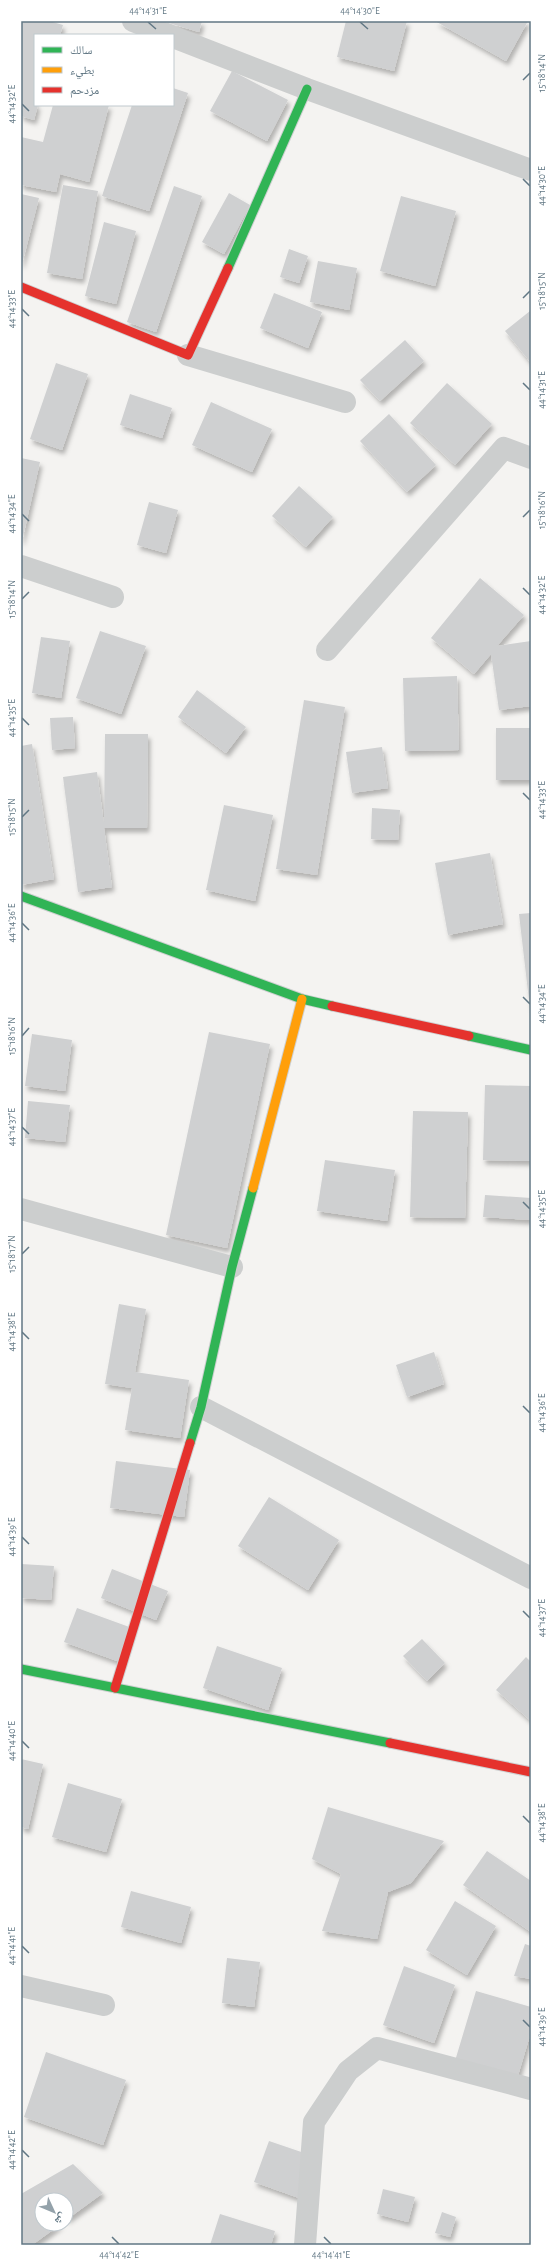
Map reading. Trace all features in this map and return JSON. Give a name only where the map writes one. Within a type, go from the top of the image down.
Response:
[{"type":"street","points":[[133,21],[166,34]]},
{"type":"street","points":[[174,37],[307,89],[531,170]]},
{"type":"street","points":[[188,355],[257,205],[307,89]]},
{"type":"street","points":[[21,287],[188,355],[345,402]]},
{"type":"street","points":[[327,650],[504,448],[531,458]]},
{"type":"street","points":[[21,566],[113,597]]},
{"type":"street","points":[[21,896],[302,999],[531,1050]]},
{"type":"street","points":[[115,1688],[201,1407],[232,1267],[302,999]]},
{"type":"street","points":[[21,1209],[232,1267]]},
{"type":"street","points":[[201,1407],[531,1578]]},
{"type":"street","points":[[21,1669],[531,1772]]},
{"type":"street","points":[[21,1986],[104,2005]]},
{"type":"street","points":[[305,2245],[314,2122],[348,2071],[377,2048],[531,2089]]},
{"type":"building","points":[[21,21],[49,21],[63,25],[60,34],[34,34],[34,106],[38,106],[34,120],[21,116]]},
{"type":"building","points":[[162,21],[202,21],[199,32]]},
{"type":"building","points":[[346,21],[407,21],[394,71],[337,57]]},
{"type":"building","points":[[435,21],[528,21],[506,61]]},
{"type":"building","points":[[232,71],[288,100],[267,141],[210,111]]},
{"type":"building","points":[[174,88],[188,93],[149,211],[102,196],[132,106],[174,106]]},
{"type":"building","points":[[53,106],[109,106],[89,182],[60,174],[56,192],[21,185],[21,137],[43,142]]},
{"type":"building","points":[[63,185],[98,191],[82,279],[47,273]]},
{"type":"building","points":[[174,186],[202,196],[156,332],[127,322]]},
{"type":"building","points":[[229,193],[250,205],[224,254],[202,242]]},
{"type":"building","points":[[21,194],[39,198],[22,264],[21,264]]},
{"type":"building","points":[[401,196],[456,211],[435,286],[380,271]]},
{"type":"building","points":[[104,222],[136,231],[116,304],[85,296]]},
{"type":"building","points":[[289,249],[308,256],[299,283],[280,277]]},
{"type":"building","points":[[318,261],[357,268],[349,310],[310,302]]},
{"type":"building","points":[[274,293],[322,312],[308,348],[260,328]]},
{"type":"building","points":[[530,311],[531,312],[531,363],[505,331]]},
{"type":"building","points":[[405,340],[424,361],[380,401],[360,380]]},
{"type":"building","points":[[56,363],[88,374],[62,450],[30,439]]},
{"type":"building","points":[[447,383],[492,424],[455,465],[410,423]]},
{"type":"building","points":[[130,394],[172,408],[162,438],[120,425]]},
{"type":"building","points":[[211,402],[272,429],[252,472],[192,445]]},
{"type":"building","points":[[389,414],[436,465],[407,492],[360,441]]},
{"type":"building","points":[[21,458],[40,462],[22,541],[21,540]]},
{"type":"building","points":[[299,486],[333,517],[306,547],[272,516]]},
{"type":"building","points":[[149,502],[178,510],[166,553],[137,545]]},
{"type":"building","points":[[480,578],[524,615],[497,646],[531,641],[531,706],[499,710],[491,654],[474,674],[431,638]]},
{"type":"building","points":[[100,631],[146,646],[121,714],[76,698]]},
{"type":"building","points":[[41,637],[70,641],[61,698],[32,693]]},
{"type":"building","points":[[457,676],[459,750],[405,751],[403,678]]},
{"type":"building","points":[[197,690],[246,727],[226,753],[178,717]]},
{"type":"building","points":[[304,700],[345,707],[317,875],[276,869]]},
{"type":"building","points":[[73,717],[75,748],[52,750],[50,718]]},
{"type":"building","points":[[496,728],[531,728],[531,780],[496,780]]},
{"type":"building","points":[[105,734],[148,734],[147,828],[104,828],[112,887],[78,892],[63,777],[97,772],[104,824]]},
{"type":"building","points":[[32,744],[54,879],[21,885],[21,746]]},
{"type":"building","points":[[382,747],[388,788],[352,793],[346,752]]},
{"type":"building","points":[[224,805],[273,815],[255,901],[206,890]]},
{"type":"building","points":[[372,808],[400,810],[398,840],[371,839]]},
{"type":"building","points":[[490,853],[503,924],[448,935],[435,863]]},
{"type":"building","points":[[531,913],[531,1009],[530,1009],[519,914]]},
{"type":"building","points":[[209,1032],[270,1044],[227,1248],[166,1235]]},
{"type":"building","points":[[32,1034],[72,1040],[65,1091],[25,1086]]},
{"type":"building","points":[[485,1085],[531,1086],[531,1161],[483,1160]]},
{"type":"building","points":[[28,1101],[70,1105],[65,1142],[25,1138]]},
{"type":"building","points":[[413,1111],[468,1112],[465,1218],[410,1217]]},
{"type":"building","points":[[325,1160],[395,1170],[387,1221],[317,1211]]},
{"type":"building","points":[[485,1195],[531,1198],[531,1220],[483,1217]]},
{"type":"building","points":[[119,1304],[146,1309],[135,1372],[189,1380],[180,1438],[125,1430],[132,1388],[105,1384]]},
{"type":"building","points":[[434,1352],[444,1384],[407,1397],[396,1365]]},
{"type":"building","points":[[116,1461],[190,1470],[184,1517],[110,1508]]},
{"type":"building","points":[[269,1497],[339,1540],[308,1590],[238,1546]]},
{"type":"building","points":[[21,1564],[54,1566],[51,1600],[21,1598]]},
{"type":"building","points":[[112,1569],[168,1591],[156,1620],[101,1598]]},
{"type":"building","points":[[77,1608],[132,1628],[120,1662],[64,1642]]},
{"type":"building","points":[[422,1639],[445,1663],[427,1681],[403,1656]]},
{"type":"building","points":[[217,1646],[282,1668],[268,1710],[203,1688]]},
{"type":"building","points":[[526,1657],[531,1662],[531,1721],[496,1690]]},
{"type":"building","points":[[21,1759],[43,1764],[28,1829],[21,1827]]},
{"type":"building","points":[[68,1783],[122,1799],[106,1852],[52,1837]]},
{"type":"building","points":[[328,1807],[444,1841],[411,1883],[388,1892],[377,1939],[322,1931],[341,1874],[312,1859]]},
{"type":"building","points":[[487,1851],[531,1881],[531,1932],[463,1885]]},
{"type":"building","points":[[131,1891],[191,1907],[181,1943],[121,1927]]},
{"type":"building","points":[[455,1901],[496,1926],[467,1975],[426,1950]]},
{"type":"building","points":[[525,1944],[531,1946],[531,1979],[514,1976]]},
{"type":"building","points":[[227,1958],[260,1962],[254,2007],[222,2003]]},
{"type":"building","points":[[404,1966],[455,1985],[434,2043],[383,2025]]},
{"type":"building","points":[[476,1991],[531,2007],[531,2032],[517,2079],[455,2061]]},
{"type":"building","points":[[46,2052],[126,2080],[103,2145],[24,2117]]},
{"type":"building","points":[[269,2141],[313,2156],[299,2198],[254,2182]]},
{"type":"building","points":[[73,2164],[103,2193],[74,2214],[74,2192],[34,2192],[34,2232],[50,2232],[32,2245],[21,2245],[21,2194]]},
{"type":"building","points":[[383,2189],[415,2197],[408,2222],[377,2214]]},
{"type":"building","points":[[442,2212],[456,2217],[450,2237],[435,2233]]},
{"type":"building","points":[[220,2214],[275,2231],[271,2245],[210,2245]]},
{"type":"traffic: fast","points":[[228,268],[307,89]]},
{"type":"traffic: fast","points":[[21,896],[302,999],[332,1006]]},
{"type":"traffic: fast","points":[[469,1036],[531,1050]]},
{"type":"traffic: fast","points":[[190,1443],[201,1407],[232,1267],[253,1188]]},
{"type":"traffic: fast","points":[[21,1669],[390,1743]]},
{"type":"traffic: slow","points":[[253,1188],[302,999]]},
{"type":"traffic: jam","points":[[21,287],[188,355],[228,268]]},
{"type":"traffic: jam","points":[[332,1006],[469,1036]]},
{"type":"traffic: jam","points":[[115,1688],[190,1443]]},
{"type":"traffic: jam","points":[[390,1743],[531,1772]]}]
